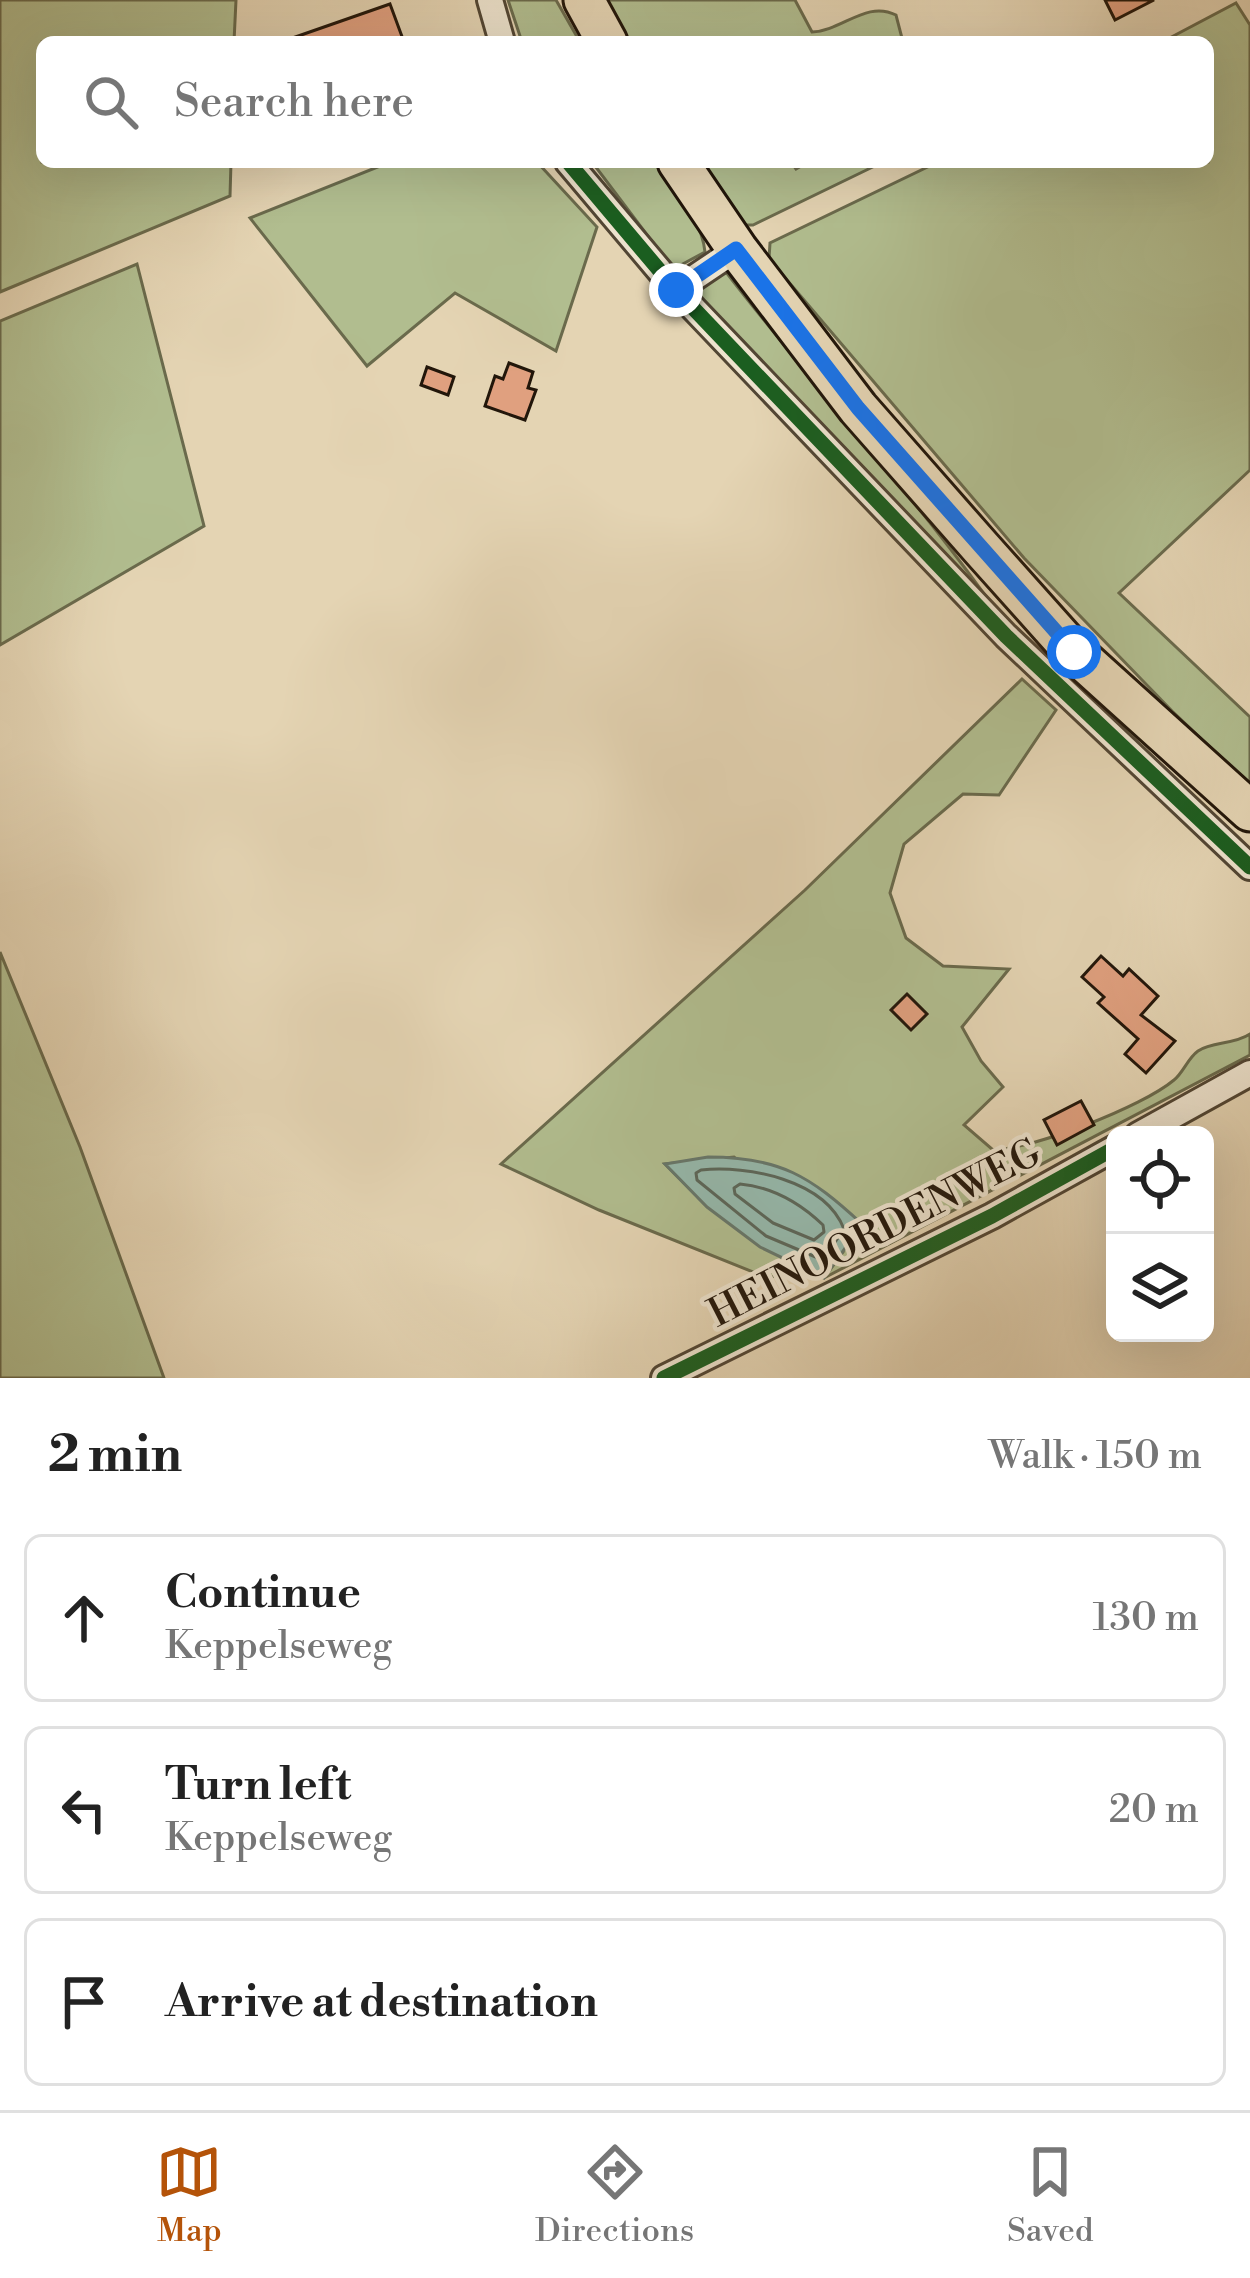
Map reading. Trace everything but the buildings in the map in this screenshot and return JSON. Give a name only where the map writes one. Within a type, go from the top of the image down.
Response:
[{"type":"main road","points":[[584,0],[604,36]]},
{"type":"main road","points":[[682,168],[736,249],[858,408],[1074,652],[1250,811]]},
{"type":"street","points":[[490,0],[500,36]]},
{"type":"street","points":[[573,168],[676,290],[1006,636],[1250,866]]},
{"type":"street","points":[[676,290],[736,249]]},
{"type":"street","points":[[1154,1126],[1250,1072]]},
{"type":"street","name":"HEINOORDENWEG","points":[[664,1378],[992,1216],[1106,1153]]},
{"type":"green space","points":[[0,0],[236,0],[234,36],[36,36],[36,168],[231,168],[230,196],[0,292]]},
{"type":"green space","points":[[508,0],[556,0],[577,36],[520,36]]},
{"type":"green space","points":[[604,0],[795,0],[812,32],[885,11],[896,15],[901,36],[624,36]]},
{"type":"green space","points":[[1236,3],[1250,25],[1250,470],[1119,593],[1250,717],[1250,785],[1024,558],[769,259],[770,243],[926,168],[1214,168],[1214,36],[1173,36]]},
{"type":"green space","points":[[375,168],[543,168],[597,227],[556,351],[455,293],[367,366],[250,218]]},
{"type":"green space","points":[[597,168],[660,168],[693,216],[705,252],[679,266],[669,264]]},
{"type":"green space","points":[[706,168],[871,168],[753,225],[745,225]]},
{"type":"green space","points":[[137,264],[204,526],[0,645],[0,321]]},
{"type":"green space","points":[[718,270],[726,272],[899,484],[999,615],[855,459],[696,299],[691,284]]},
{"type":"green space","points":[[1022,679],[1056,710],[999,795],[963,794],[904,844],[890,893],[906,938],[943,966],[1009,969],[962,1027],[1003,1087],[964,1125],[993,1150],[1011,1148],[1059,1135],[1159,1091],[1204,1048],[1250,1034],[1250,1055],[1114,1126],[1106,1126],[1106,1130],[824,1278],[843,1252],[734,1157],[665,1164],[732,1224],[810,1267],[768,1278],[599,1210],[501,1164],[805,890]]},
{"type":"green space","points":[[0,952],[80,1147],[164,1378],[0,1378]]},
{"type":"water","points":[[708,1157],[755,1161],[792,1172],[862,1224],[824,1278],[760,1247],[707,1207],[665,1164]]},
{"type":"cycle path","points":[[573,168],[676,290],[1006,636],[1250,867]]},
{"type":"cycle path","points":[[664,1378],[992,1216],[1106,1153]]},
{"type":"route","points":[[676,290],[736,249],[858,408],[1074,652]]}]
